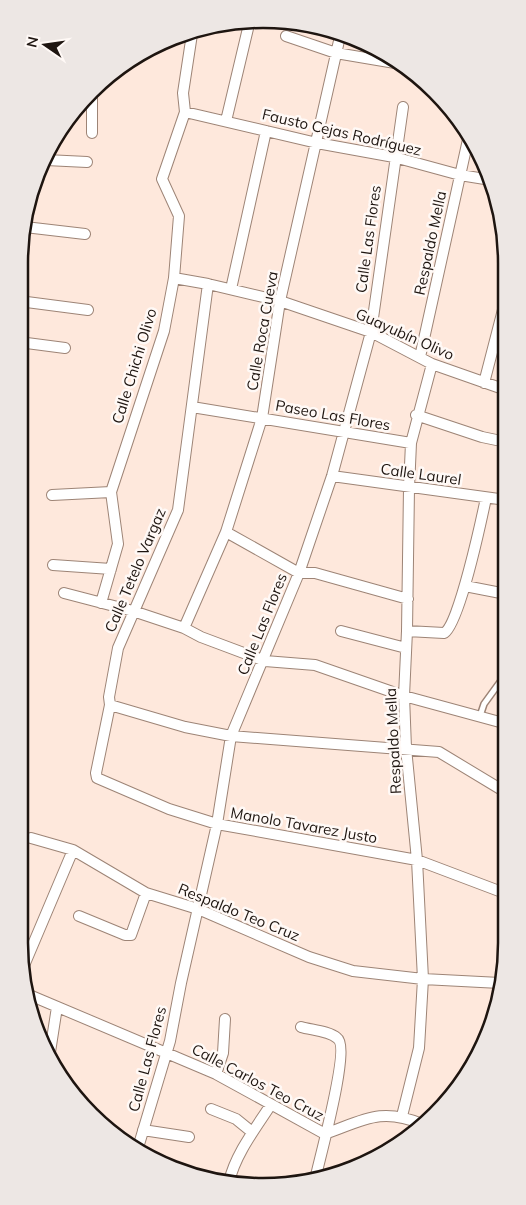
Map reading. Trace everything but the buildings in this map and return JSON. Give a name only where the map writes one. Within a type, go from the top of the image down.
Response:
[{"type":"street","points":[[226,121],[248,28]]},
{"type":"street","points":[[286,36],[336,53],[385,61]]},
{"type":"street","points":[[185,112],[183,93],[191,39]]},
{"type":"street","name":"Calle Roca Cueva","points":[[184,628],[226,532],[262,418],[280,301],[339,40]]},
{"type":"street","points":[[92,101],[92,133]]},
{"type":"street","name":"Calle Las Flores","points":[[139,1143],[165,1052],[170,1041],[216,824],[231,736],[265,661],[299,573],[332,476],[371,332],[394,157],[403,107]]},
{"type":"street","name":"Fausto Cejas Rodríguez","points":[[185,112],[317,144],[394,157],[460,175],[483,179]]},
{"type":"street","name":"Calle Chichi Olivo","points":[[101,603],[118,544],[111,492],[140,397],[164,330],[174,278],[178,216],[162,179],[185,112]]},
{"type":"street","points":[[231,289],[266,131]]},
{"type":"street","name":"Respaldo Mella","points":[[420,357],[467,145]]},
{"type":"street","points":[[51,160],[88,162]]},
{"type":"street","points":[[30,229],[85,234]]},
{"type":"street","name":"Guayubín Olivo","points":[[174,278],[280,301],[371,332],[432,364],[498,387]]},
{"type":"street","name":"Calle Tetelo Vargaz","points":[[97,778],[96,773],[110,705],[109,697],[118,648],[178,510],[208,284]]},
{"type":"street","points":[[28,302],[88,310]]},
{"type":"street","points":[[484,383],[498,329]]},
{"type":"street","points":[[28,343],[65,348]]},
{"type":"street","name":"Respaldo Mella","points":[[402,1116],[419,1048],[422,979],[417,860],[406,748],[404,696],[408,599],[409,488],[411,443],[416,415],[432,364]]},
{"type":"street","name":"Paseo Las Flores","points":[[192,407],[411,443]]},
{"type":"street","points":[[416,415],[482,437],[498,440]]},
{"type":"street","name":"Calle Laurel","points":[[332,476],[498,499]]},
{"type":"street","points":[[52,495],[111,492]]},
{"type":"street","points":[[407,631],[448,632],[465,586],[486,498]]},
{"type":"street","points":[[226,532],[299,573],[315,572],[408,599]]},
{"type":"street","points":[[53,565],[111,569]]},
{"type":"street","points":[[465,586],[498,592]]},
{"type":"street","points":[[64,593],[134,611],[184,628],[201,637],[265,661],[315,665],[404,696],[498,722]]},
{"type":"street","points":[[341,631],[406,648]]},
{"type":"street","points":[[110,705],[185,727],[231,736],[406,748],[445,754],[498,786]]},
{"type":"street","name":"Manolo Tavarez Justo","points":[[97,778],[169,809],[216,824],[417,860],[498,891]]},
{"type":"street","name":"Respaldo Teo Cruz","points":[[31,838],[73,850],[146,893],[198,909],[309,957],[344,968],[422,979],[495,983]]},
{"type":"street","points":[[28,956],[73,850]]},
{"type":"street","points":[[79,916],[125,935],[131,935],[146,893]]},
{"type":"street","name":"Calle Carlos Teo Cruz","points":[[34,997],[216,1074],[270,1106],[325,1134],[377,1115],[402,1116],[415,1121]]},
{"type":"street","points":[[51,1044],[57,1007]]},
{"type":"street","points":[[216,1074],[223,1053],[225,1019]]},
{"type":"street","points":[[301,1027],[338,1038],[342,1044],[339,1075],[317,1171]]},
{"type":"street","points":[[231,1175],[252,1132],[270,1106]]},
{"type":"street","points":[[211,1109],[236,1119],[252,1132]]},
{"type":"street","points":[[143,1130],[189,1138]]},
{"type":"lane","points":[[480,717],[484,704],[498,685]]}]
